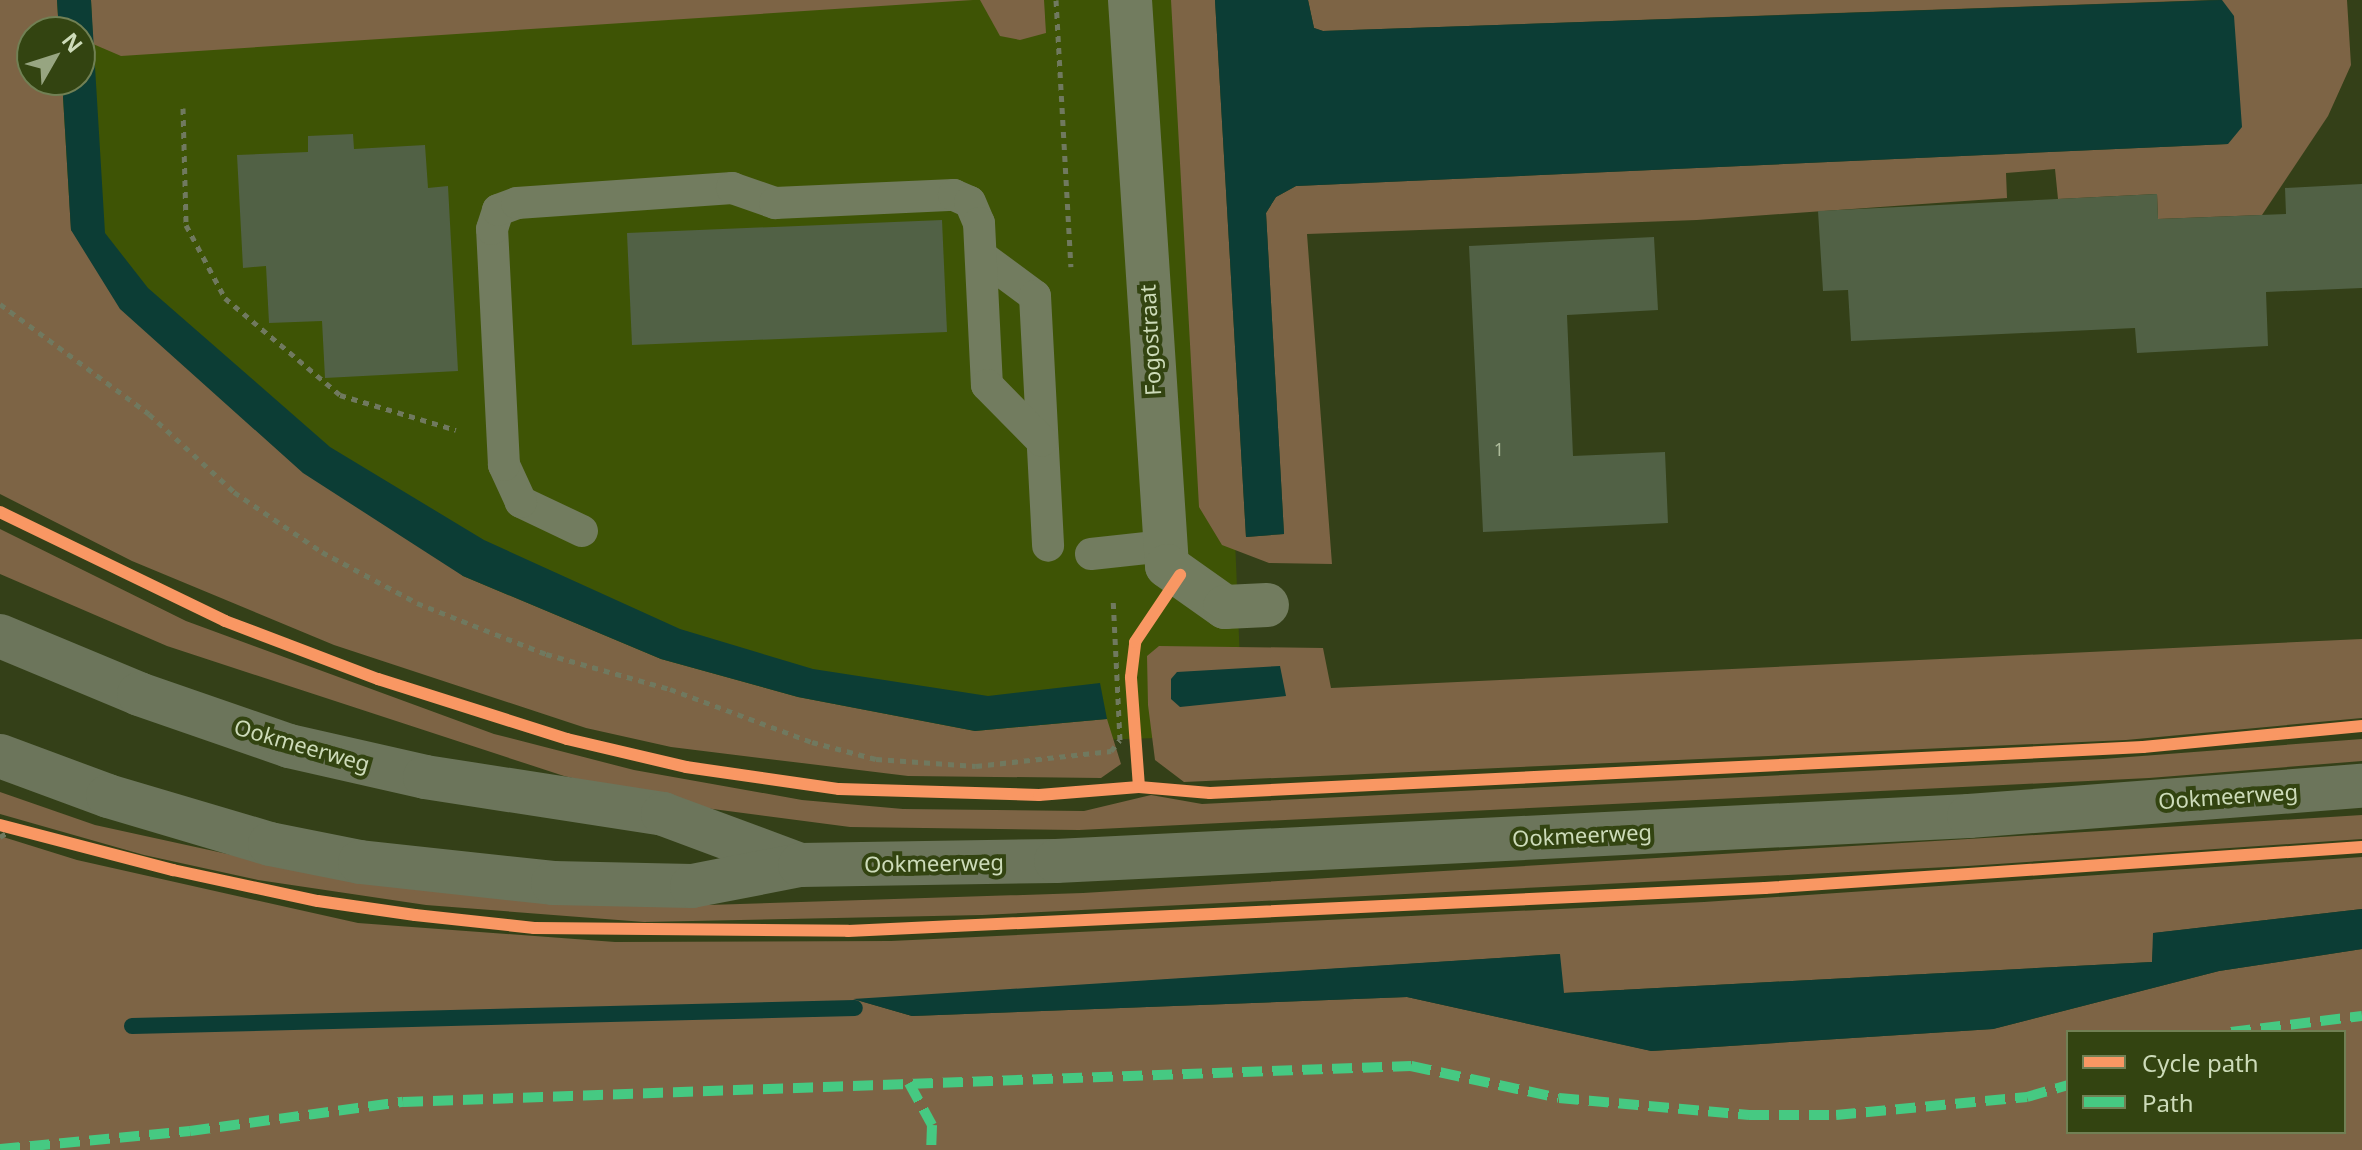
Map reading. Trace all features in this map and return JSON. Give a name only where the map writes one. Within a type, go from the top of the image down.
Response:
[{"type":"main road","name":"Ookmeerweg","points":[[0,636],[139,694],[289,746],[425,777],[663,814],[800,865]]},
{"type":"main road","name":"Ookmeerweg","points":[[0,756],[152,809],[270,844],[360,862],[553,883],[692,886],[800,865],[1056,861],[1922,819],[2362,786]]},
{"type":"street","name":"Fogostraat","points":[[1130,0],[1167,566],[1225,607],[1267,605]]},
{"type":"lane","points":[[582,531],[521,502],[510,487],[502,438],[492,229],[498,210],[517,203],[732,188],[775,203],[954,195],[970,202],[985,259],[987,385],[1042,441]]},
{"type":"lane","points":[[985,259],[1035,296],[1048,546]]},
{"type":"lane","points":[[1091,554],[1165,546]]},
{"type":"path","points":[[183,108],[186,225],[225,298],[340,395],[482,438],[502,438]]},
{"type":"path","points":[[0,304],[149,414],[234,492],[322,552],[417,603],[546,654],[670,689],[812,742],[876,759],[976,766],[1111,751]]},
{"type":"path","points":[[1132,665],[1136,747]]},
{"type":"path","points":[[0,837],[6,827],[27,833]]},
{"type":"shaded area","points":[[0,0],[1213,0],[1243,735],[981,744],[193,558],[33,96],[96,96],[96,16],[16,16],[16,46]]},
{"type":"shaded area","points":[[0,0],[57,0],[58,16],[16,16],[16,96],[63,96],[71,230],[463,576],[661,659],[798,697],[975,731],[1107,719],[1121,764],[1101,778],[908,776],[671,747],[586,728],[334,645],[132,561],[0,494]]},
{"type":"shaded area","points":[[91,0],[973,0],[121,56],[96,45],[96,16],[92,16]]},
{"type":"shaded area","points":[[980,0],[1044,0],[1046,33],[1020,40],[1000,36]]},
{"type":"shaded area","points":[[1171,0],[1215,0],[1246,537],[1284,534],[1266,213],[1276,197],[1296,186],[2228,144],[2222,0],[2347,0],[2351,65],[2328,116],[2262,215],[2158,219],[2157,194],[2058,199],[2055,169],[2006,173],[2007,198],[1697,220],[1307,234],[1332,564],[1269,563],[1222,545],[1199,507]]},
{"type":"shaded area","points":[[1308,0],[2211,0],[1323,31],[1314,28]]},
{"type":"shaded area","points":[[0,529],[186,621],[494,734],[634,770],[802,800],[903,809],[1084,811],[1151,795],[1202,804],[2103,759],[2362,739],[2362,761],[2149,778],[1079,830],[850,827],[690,806],[564,776],[167,646],[0,574]]},
{"type":"shaded area","points":[[2362,639],[2362,718],[2126,740],[1184,782],[1155,760],[1148,705],[1147,656],[1159,646],[1323,648],[1331,688]]},
{"type":"shaded area","points":[[0,792],[95,825],[350,881],[708,905],[1083,893],[2362,815],[2362,839],[1968,866],[982,915],[644,922],[426,905],[258,880],[144,855],[0,814]]},
{"type":"shaded area","points":[[0,836],[77,860],[358,923],[615,942],[891,941],[1704,902],[2362,857],[2362,909],[2154,933],[2152,962],[1563,993],[1559,954],[857,1000],[912,1016],[1407,997],[1652,1051],[1993,1029],[2219,971],[2362,949],[2362,1150],[0,1150]]},
{"type":"water","points":[[57,0],[91,0],[92,16],[58,16]]},
{"type":"water","points":[[1215,0],[1308,0],[1314,28],[1323,31],[2222,0],[2234,16],[2242,127],[2228,144],[1296,186],[1276,197],[1266,213],[1284,534],[1246,537]]},
{"type":"water","points":[[96,83],[105,233],[148,288],[330,447],[484,540],[680,629],[813,669],[988,696],[1100,683],[1107,719],[975,731],[798,697],[661,659],[463,576],[303,473],[120,309],[71,230],[63,96],[96,96]]},
{"type":"water","points":[[1280,666],[1286,696],[1180,707],[1171,699],[1171,679],[1177,672]]},
{"type":"water","points":[[2362,909],[2362,949],[2219,971],[1993,1029],[1651,1051],[1407,997],[912,1016],[853,999],[1560,954],[1564,993],[2152,962],[2153,933]]},
{"type":"building","points":[[353,134],[354,149],[425,145],[428,188],[448,186],[458,371],[325,378],[322,321],[269,323],[266,266],[243,268],[237,155],[308,152],[308,136]]},
{"type":"building","points":[[2362,184],[2362,288],[2266,292],[2268,346],[2137,353],[2135,328],[1851,341],[1848,290],[1823,291],[1818,211],[2157,194],[2158,219],[2286,214],[2285,188]]},
{"type":"building","points":[[942,220],[947,332],[632,345],[627,233]]},
{"type":"building","points":[[1654,237],[1658,310],[1567,315],[1573,456],[1665,452],[1668,523],[1483,532],[1469,246]]},
{"type":"waterway","points":[[132,1026],[855,1008]]},
{"type":"marked path","points":[[2247,1030],[2362,1016]]},
{"type":"marked path","points":[[0,1149],[190,1131],[403,1102],[1411,1066],[1559,1098],[1749,1115],[1836,1115],[2027,1097],[2066,1086]]},
{"type":"marked path","points":[[909,1083],[932,1125],[931,1150]]},
{"type":"cycle path","points":[[0,512],[225,621],[378,679],[567,739],[686,767],[839,789],[1039,795],[1139,787],[1210,793],[2143,747],[2362,726]]},
{"type":"cycle path","points":[[1139,787],[1131,677],[1135,642],[1180,575]]},
{"type":"cycle path","points":[[0,825],[173,870],[318,901],[415,915],[534,928],[848,931],[1765,888],[2362,847]]}]
